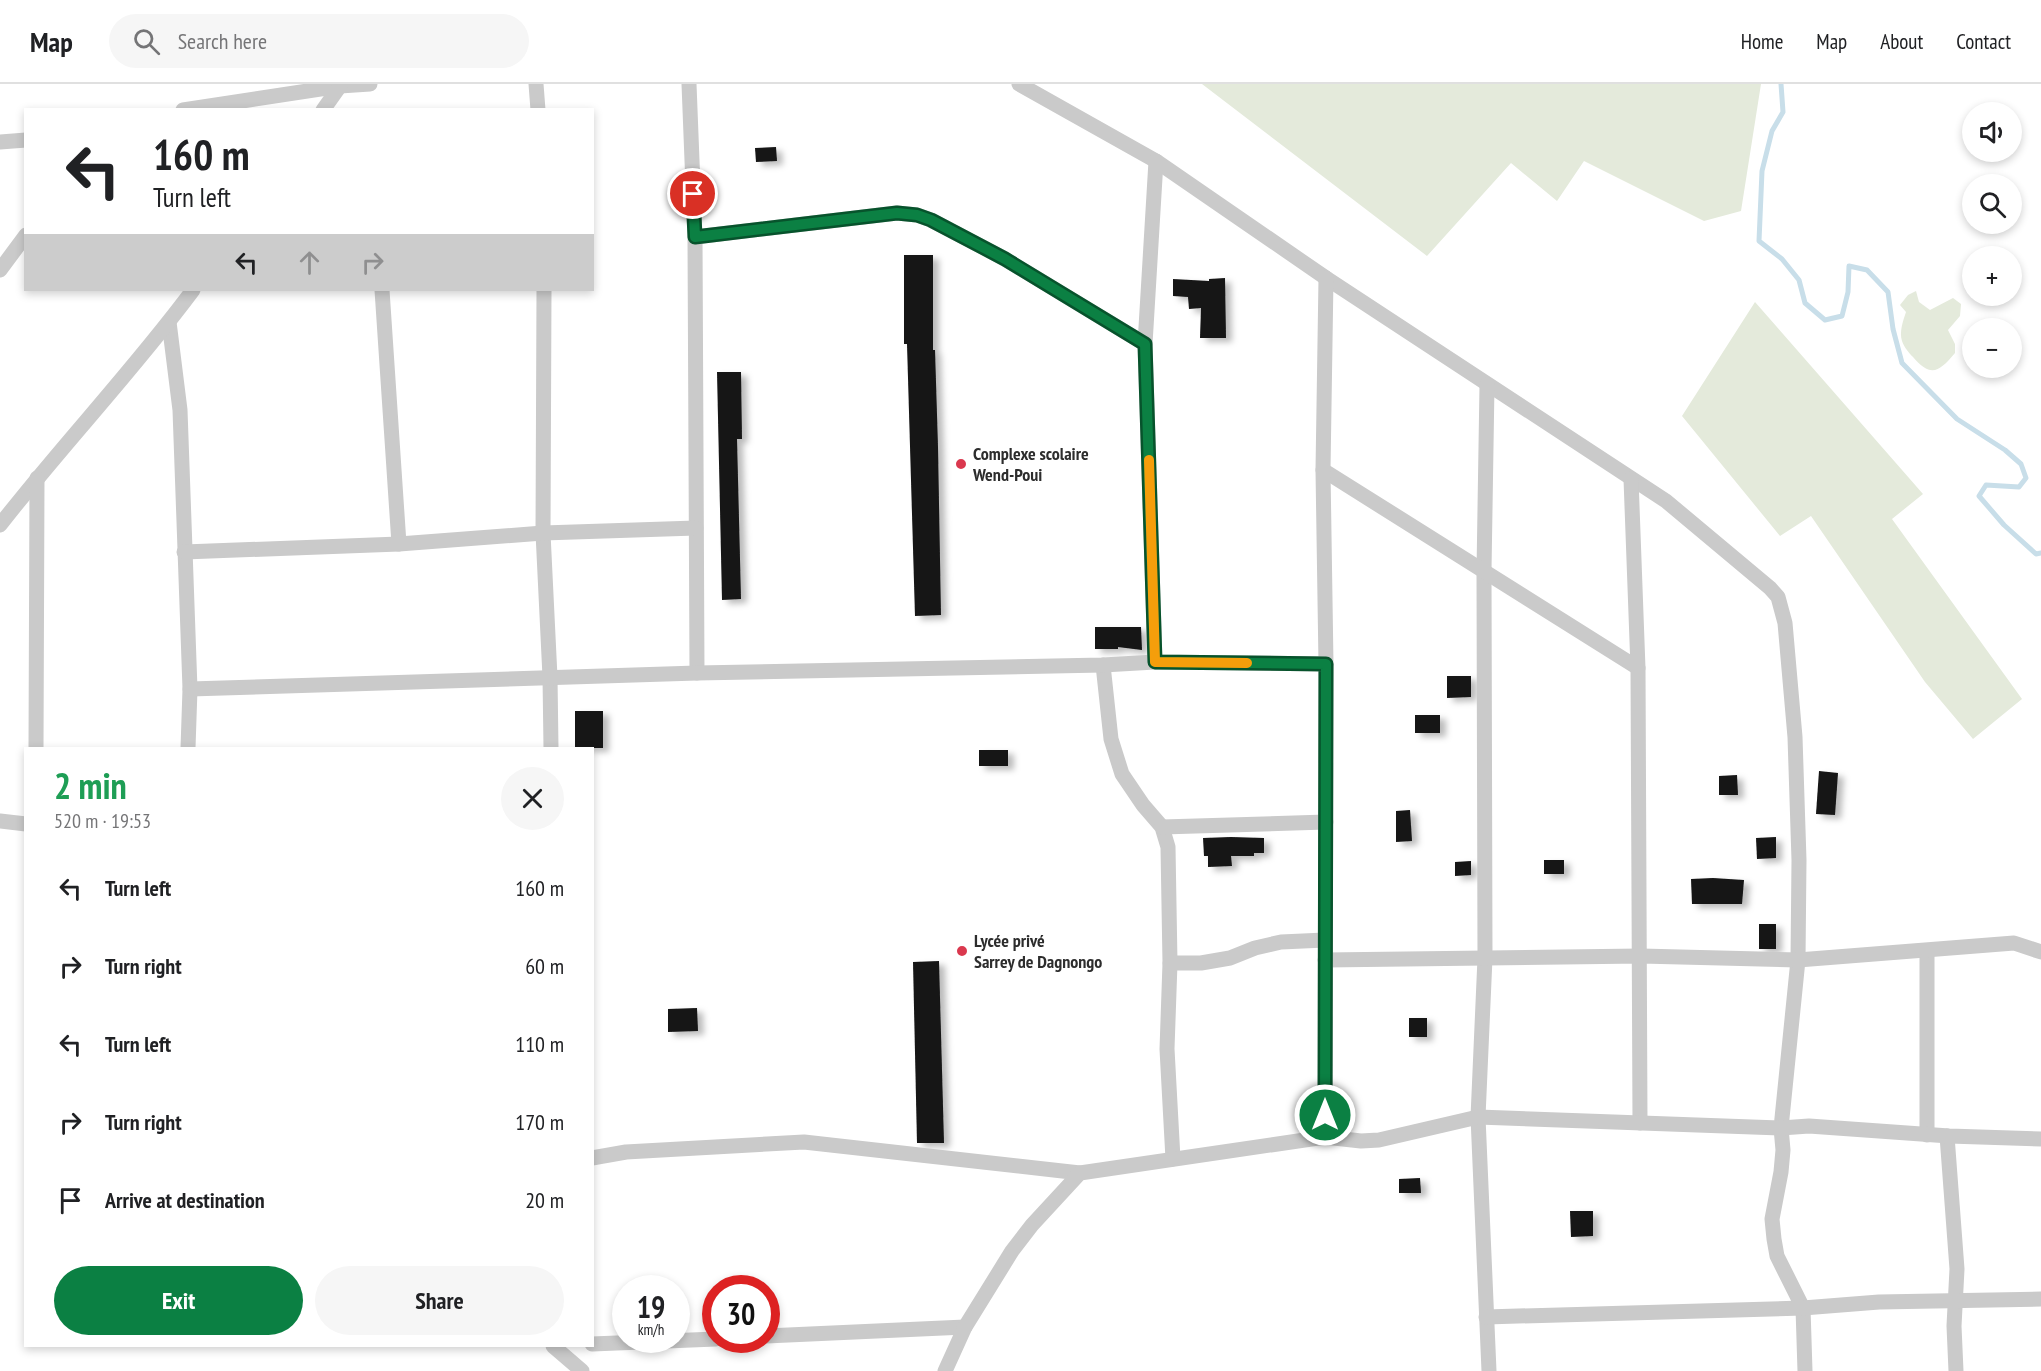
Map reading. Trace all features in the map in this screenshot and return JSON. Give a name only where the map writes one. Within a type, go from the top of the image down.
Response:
[{"type":"street","points":[[196,108],[340,86],[370,84]]},
{"type":"street","points":[[537,84],[538,108]]},
{"type":"street","points":[[689,84],[695,237],[697,673]]},
{"type":"street","points":[[1019,84],[1156,160],[1326,278],[1666,501],[1778,597],[1785,623],[1795,737],[1799,860],[1798,960],[1780,1128],[1783,1150],[1781,1172],[1772,1219],[1777,1256],[1803,1308],[1805,1371]]},
{"type":"street","points":[[324,108],[340,86]]},
{"type":"street","points":[[0,142],[24,140]]},
{"type":"street","points":[[1155,662],[1145,344],[1156,160]]},
{"type":"street","points":[[695,237],[897,213],[917,215],[1005,259],[1145,344]]},
{"type":"street","points":[[0,270],[24,238]]},
{"type":"street","points":[[1325,1137],[1326,664],[1323,470],[1326,278]]},
{"type":"street","points":[[0,525],[192,291]]},
{"type":"street","points":[[382,291],[399,544]]},
{"type":"street","points":[[544,291],[543,533],[551,747]]},
{"type":"street","points":[[169,322],[180,410],[190,689],[188,747]]},
{"type":"street","points":[[1487,385],[1485,958],[1478,1117],[1489,1371]]},
{"type":"street","points":[[1323,470],[1638,668]]},
{"type":"street","points":[[36,747],[37,478]]},
{"type":"street","points":[[1631,479],[1638,668],[1640,1123]]},
{"type":"street","points":[[184,552],[399,544],[543,533],[696,528]]},
{"type":"street","points":[[190,689],[550,677],[1155,662],[1326,664]]},
{"type":"street","points":[[1103,665],[1111,739],[1122,774],[1161,827],[1168,847],[1170,963],[1167,1049],[1173,1159]]},
{"type":"street","points":[[0,821],[24,824]]},
{"type":"street","points":[[1161,827],[1326,822]]},
{"type":"street","points":[[1170,963],[1202,963],[1230,958],[1255,948],[1281,942],[1325,940]]},
{"type":"street","points":[[1325,960],[1641,956],[1798,960],[2014,943],[2041,952]]},
{"type":"street","points":[[1927,951],[1927,1135]]},
{"type":"street","points":[[594,1158],[626,1152],[804,1142],[1080,1173],[1325,1137],[1361,1141],[1379,1140],[1478,1117],[1780,1128],[1809,1126],[1927,1135],[2041,1139]]},
{"type":"street","points":[[1947,1136],[1950,1206],[1957,1269],[1954,1326],[1956,1371]]},
{"type":"street","points":[[945,1371],[965,1327],[1012,1251],[1032,1225],[1080,1173]]},
{"type":"street","points":[[1486,1317],[1803,1308],[1879,1302],[2041,1299]]},
{"type":"street","points":[[780,1335],[965,1327]]},
{"type":"street","points":[[594,1344],[702,1340]]},
{"type":"street","points":[[555,1347],[582,1371]]},
{"type":"green space","points":[[1202,84],[1761,84],[1741,211],[1704,221],[1584,161],[1557,201],[1511,163],[1427,256]]},
{"type":"green space","points":[[1916,291],[1919,302],[1930,310],[1953,298],[1961,304],[1960,316],[1948,330],[1955,344],[1955,353],[1944,365],[1935,370],[1919,364],[1907,350],[1901,338],[1906,312],[1900,305],[1908,295]]},
{"type":"green space","points":[[1755,302],[1923,494],[1892,519],[2022,699],[1973,739],[1925,682],[1811,516],[1780,536],[1682,416]]},
{"type":"building","points":[[776,147],[777,161],[756,162],[755,148]]},
{"type":"building","points":[[904,255],[933,255],[933,350],[935,350],[938,447],[941,615],[915,616],[907,344],[904,344]]},
{"type":"building","points":[[1225,278],[1226,338],[1200,338],[1201,308],[1189,309],[1188,297],[1173,296],[1173,279],[1209,281],[1209,279]]},
{"type":"building","points":[[717,372],[741,372],[742,439],[737,439],[741,599],[722,600]]},
{"type":"building","points":[[1095,627],[1141,627],[1142,650],[1118,647],[1118,649],[1095,649]]},
{"type":"building","points":[[1447,676],[1471,676],[1471,697],[1447,698]]},
{"type":"building","points":[[575,711],[603,711],[603,748],[575,747]]},
{"type":"building","points":[[1415,715],[1440,715],[1440,733],[1415,733]]},
{"type":"building","points":[[979,750],[1008,750],[1008,766],[979,766]]},
{"type":"building","points":[[1819,771],[1838,773],[1835,815],[1816,814]]},
{"type":"building","points":[[1737,775],[1738,795],[1719,795],[1719,776]]},
{"type":"building","points":[[1410,810],[1412,841],[1396,842],[1396,811]]},
{"type":"building","points":[[1776,837],[1776,858],[1757,859],[1756,838]]},
{"type":"building","points":[[1203,838],[1264,838],[1264,853],[1254,853],[1254,856],[1231,856],[1232,866],[1208,867],[1208,856],[1204,856]]},
{"type":"building","points":[[1544,860],[1564,860],[1564,874],[1544,874]]},
{"type":"building","points":[[1471,861],[1471,875],[1455,876],[1455,862]]},
{"type":"building","points":[[1691,879],[1744,880],[1742,904],[1692,904]]},
{"type":"building","points":[[1759,924],[1776,924],[1776,949],[1759,949]]},
{"type":"building","points":[[939,961],[944,1143],[917,1143],[913,962]]},
{"type":"building","points":[[697,1008],[698,1031],[668,1032],[668,1009]]},
{"type":"building","points":[[1409,1018],[1427,1018],[1427,1037],[1409,1037]]},
{"type":"building","points":[[1420,1178],[1421,1193],[1399,1193],[1399,1179]]},
{"type":"building","points":[[1570,1211],[1593,1211],[1593,1236],[1571,1237]]},
{"type":"waterway","points":[[1781,84],[1783,112],[1772,131],[1762,171],[1759,241],[1782,259],[1799,280],[1805,303],[1825,320],[1842,316],[1848,292],[1849,266],[1867,270],[1888,292],[1893,329],[1902,363],[1957,419],[2005,450],[2021,464],[2026,478],[2019,487],[1986,485],[1979,496],[2004,525],[2036,554],[2041,553]]},
{"type":"slow traffic","points":[[1149,460],[1155,662],[1247,663]]},
{"type":"place","name":"Complexe scolaire Wend-Poui","points":[[961,464]]},
{"type":"place","name":"Lycée privé Sarrey de Dagnongo","points":[[962,951]]},
{"type":"route","points":[[693,194],[695,237],[897,213],[917,215],[1005,259],[1145,344],[1155,662],[1326,664],[1325,1115]]}]
